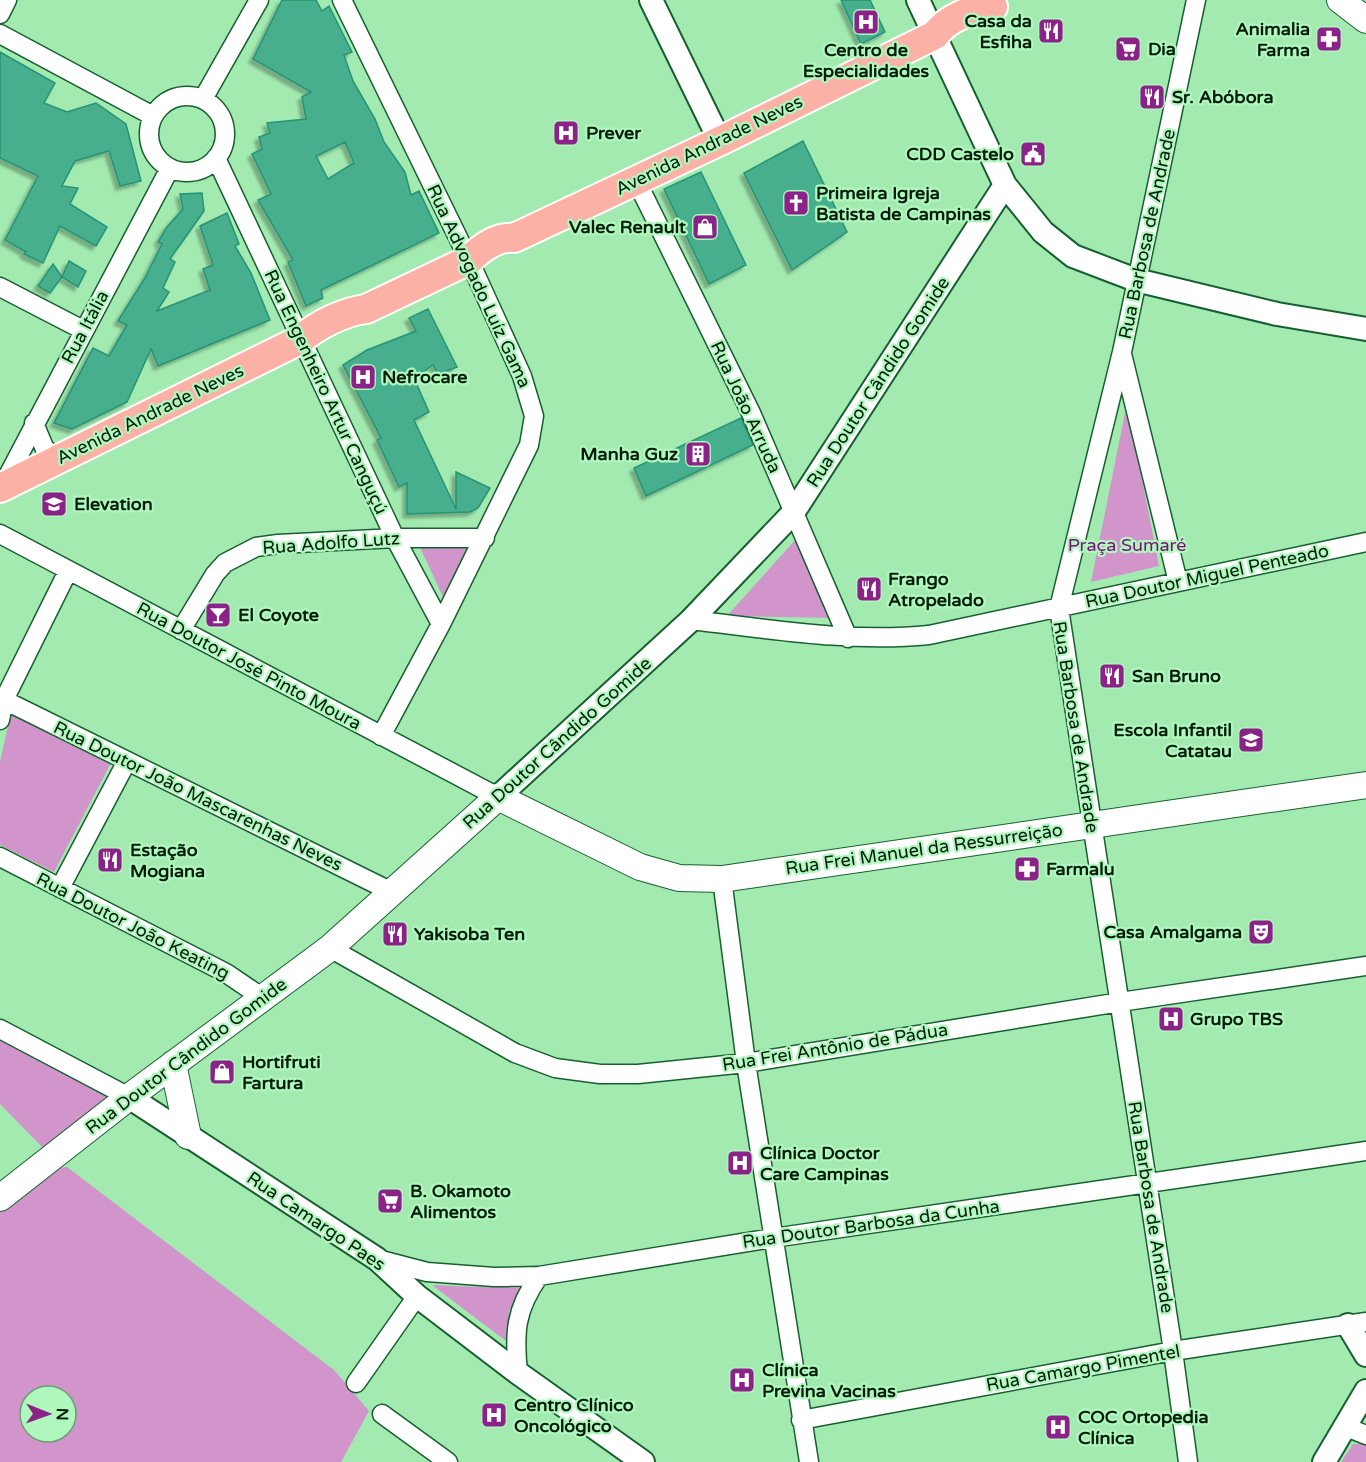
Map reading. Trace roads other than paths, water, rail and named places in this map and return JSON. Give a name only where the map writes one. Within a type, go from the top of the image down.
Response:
[{"type":"main road","points":[[1340,0],[1366,20]]},
{"type":"main road","name":"Avenida Andrade Neves","points":[[1,487],[300,340],[311,331],[342,316],[366,309],[470,260],[482,260],[510,247],[514,238],[720,141],[935,35],[948,36],[957,32],[983,19],[1001,4]]},
{"type":"main road","name":"Rua Frei Manuel da Ressurreição","points":[[498,797],[640,867],[679,878],[722,879],[1366,785]]},
{"type":"main road","name":"Rua Doutor Cândido Gomide","points":[[0,1198],[129,1097],[330,948],[498,797]]},
{"type":"main road","points":[[173,1064],[188,1136]]},
{"type":"street","points":[[0,14],[7,0]]},
{"type":"street","points":[[203,99],[259,0]]},
{"type":"street","name":"Rua Advogado Luíz Gama","points":[[342,0],[470,260],[522,376],[534,416],[529,445],[485,538],[381,735]]},
{"type":"street","points":[[651,0],[720,141]]},
{"type":"street","points":[[918,0],[1005,185],[1042,232],[1073,256],[1136,280],[1277,314],[1366,329]]},
{"type":"street","name":"Rua Barbosa de Andrade","points":[[1188,1462],[1059,609],[1122,352],[1196,0]]},
{"type":"street","points":[[0,34],[153,116]]},
{"type":"street","points":[[180,96],[203,99],[212,105],[224,125],[222,148],[216,158],[200,170],[190,172],[170,168],[155,155],[151,146],[149,126],[153,116],[160,107],[180,96]]},
{"type":"street","name":"Rua Engenheiro Artur Canguçú","points":[[216,158],[395,538],[441,624]]},
{"type":"street","name":"Rua Itália","points":[[1,487],[170,168]]},
{"type":"street","name":"Rua João Arruda","points":[[636,180],[751,413],[848,638]]},
{"type":"street","name":"Rua Doutor Cândido Gomide","points":[[498,797],[691,620],[793,513],[1005,185]]},
{"type":"street","points":[[0,287],[83,330]]},
{"type":"street","points":[[1122,352],[1178,582]]},
{"type":"street","points":[[34,423],[44,447],[57,461]]},
{"type":"street","name":"Rua Doutor José Pinto Moura","points":[[0,534],[498,797]]},
{"type":"street","name":"Rua Adolfo Lutz","points":[[181,630],[215,574],[225,563],[256,547],[278,543],[395,538],[485,538]]},
{"type":"street","name":"Rua Doutor Miguel Penteado","points":[[691,620],[848,638],[891,639],[929,635],[1366,542]]},
{"type":"street","points":[[0,720],[4,700],[68,571]]},
{"type":"street","name":"Rua Doutor João Mascarenhas Neves","points":[[4,700],[392,892]]},
{"type":"street","points":[[60,888],[127,760]]},
{"type":"street","name":"Rua Doutor João Keating","points":[[0,857],[226,973],[263,998]]},
{"type":"street","points":[[722,879],[746,1063],[808,1462]]},
{"type":"street","name":"Rua Frei Antônio de Pádua","points":[[330,948],[515,1053],[555,1068],[600,1074],[628,1074],[746,1063],[1120,1002],[1366,966]]},
{"type":"street","name":"Rua Camargo Paes","points":[[0,1029],[129,1097],[377,1258],[417,1296],[518,1373],[643,1462]]},
{"type":"street","name":"Rua Doutor Barbosa da Cunha","points":[[377,1258],[438,1274],[494,1277],[539,1276],[773,1238],[1366,1151]]},
{"type":"street","points":[[518,1373],[515,1344],[518,1317],[526,1294],[539,1276]]},
{"type":"street","points":[[356,1383],[417,1296]]},
{"type":"street","points":[[1357,1324],[1366,1355]]},
{"type":"street","name":"Rua Camargo Pimentel","points":[[801,1420],[1173,1351],[1357,1324]]},
{"type":"street","points":[[1324,1462],[1356,1431],[1366,1391]]},
{"type":"street","points":[[382,1414],[448,1462]]},
{"type":"place","name":"Centro de Especialidades","points":[[866,22]]},
{"type":"place","name":"Casa da Esfiha","points":[[1051,31]]},
{"type":"place","name":"Animalia Farma","points":[[1329,39]]},
{"type":"place","name":"Dia","points":[[1128,49]]},
{"type":"place","name":"Sr. Abóbora","points":[[1152,97]]},
{"type":"place","name":"Prever","points":[[566,133]]},
{"type":"place","name":"CDD Castelo","points":[[1033,154]]},
{"type":"place","name":"Primeira Igreja Batista de Campinas","points":[[796,203]]},
{"type":"place","name":"Valec Renault","points":[[705,227]]},
{"type":"place","name":"Nefrocare","points":[[363,377]]},
{"type":"place","name":"Manha Guz","points":[[698,454]]},
{"type":"place","name":"Elevation","points":[[54,504]]},
{"type":"place","name":"Frango Atropelado","points":[[869,589]]},
{"type":"place","name":"El Coyote","points":[[218,615]]},
{"type":"place","name":"San Bruno","points":[[1112,676]]},
{"type":"place","name":"Escola Infantil Catatau","points":[[1251,740]]},
{"type":"place","name":"Estação Mogiana","points":[[110,860]]},
{"type":"place","name":"Farmalu","points":[[1027,869]]},
{"type":"place","name":"Casa Amalgama","points":[[1261,932]]},
{"type":"place","name":"Yakisoba Ten","points":[[395,934]]},
{"type":"place","name":"Grupo TBS","points":[[1171,1019]]},
{"type":"place","name":"Hortifruti Fartura","points":[[222,1072]]},
{"type":"place","name":"Clínica Doctor Care Campinas","points":[[740,1163]]},
{"type":"place","name":"B. Okamoto Alimentos","points":[[390,1201]]},
{"type":"place","name":"Clínica Previna Vacinas","points":[[742,1380]]},
{"type":"place","name":"Centro Clínico Oncológico","points":[[494,1415]]},
{"type":"place","name":"COC Ortopedia Clínica","points":[[1058,1427]]},
{"type":"park label","name":"Praça Sumaré","points":[[1127,545]]}]
